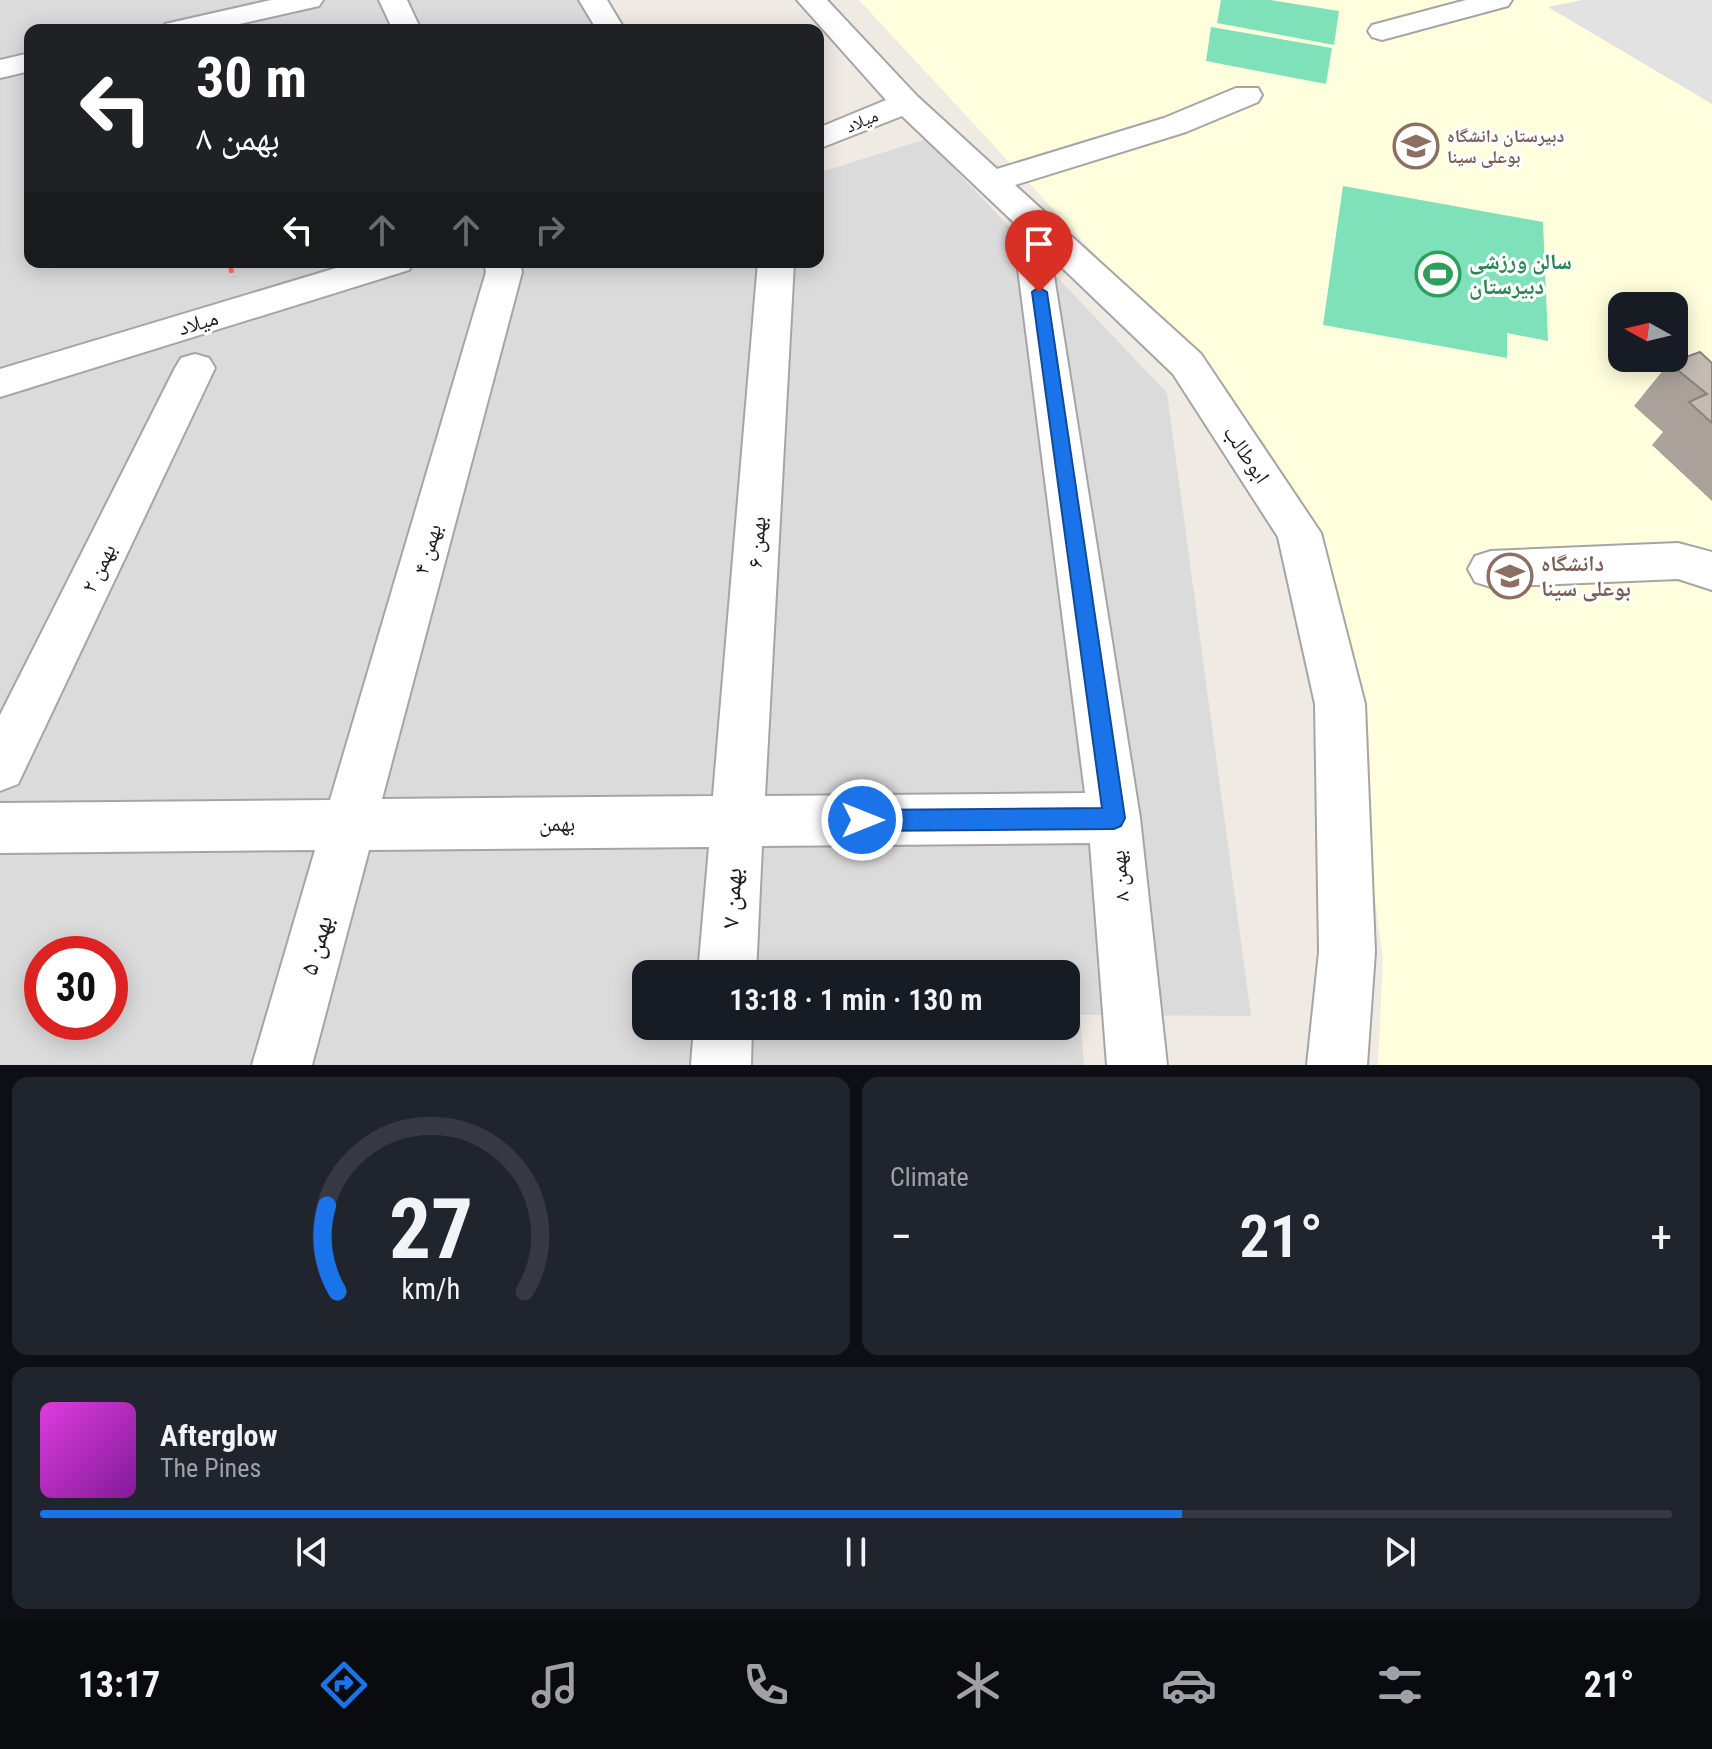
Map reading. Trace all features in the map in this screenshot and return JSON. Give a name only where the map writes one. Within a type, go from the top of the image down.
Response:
[{"type":"street","points":[[167,0],[173,24]]},
{"type":"street","points":[[201,24],[309,0]]},
{"type":"street","points":[[393,0],[404,24]]},
{"type":"street","points":[[593,0],[607,24]]},
{"type":"street","name":"ابوطالب","points":[[811,0],[906,103],[994,181],[1187,364],[1299,533],[1340,704],[1347,952],[1337,1065]]},
{"type":"street","points":[[1382,31],[1498,0]]},
{"type":"street","points":[[0,69],[24,63]]},
{"type":"street","points":[[994,181],[1175,125],[1247,95]]},
{"type":"street","name":"میلاد","points":[[824,137],[906,103]]},
{"type":"street","name":"بهمن ۸","points":[[1035,261],[1114,818],[1137,1065]]},
{"type":"street","name":"میلاد","points":[[0,383],[376,268]]},
{"type":"street","name":"بهمن ۴","points":[[350,825],[503,268]]},
{"type":"street","name":"بهمن ۶","points":[[736,821],[776,268]]},
{"type":"street","name":"بهمن ۲","points":[[0,767],[195,368]]},
{"type":"street","points":[[1491,569],[1678,561],[1712,571]]},
{"type":"street","name":"بهمن","points":[[0,828],[1114,818]]},
{"type":"street","name":"بهمن ۷","points":[[728,960],[736,821]]},
{"type":"street","name":"بهمن ۵","points":[[282,1065],[350,825]]},
{"type":"street","points":[[721,1065],[722,1040]]},
{"type":"shaded area","points":[[0,0],[593,0],[607,24],[24,24],[24,268],[824,268],[824,171],[926,139],[1167,393],[1251,1016],[1080,1015],[1084,1065],[0,1065]]},
{"type":"shaded area","name":"دانشگاه بوعلی سینا","points":[[859,0],[1712,0],[1712,1065],[1378,1065],[1383,960],[1350,709],[1265,444],[1193,360]]},
{"type":"shaded area","points":[[1582,0],[1712,0],[1712,104],[1548,7]]},
{"type":"green space","points":[[1221,0],[1270,0],[1339,11],[1334,45],[1217,23]]},
{"type":"green space","points":[[1211,27],[1332,48],[1326,84],[1206,61]]},
{"type":"green space","name":"سالن ورزشی دبیرستان","points":[[1343,186],[1543,222],[1548,341],[1507,333],[1507,358],[1323,325]]},
{"type":"building","points":[[1700,352],[1712,363],[1712,423],[1689,402],[1707,394],[1680,372],[1688,372],[1688,356]]},
{"type":"place","name":"دبیرستان دانشگاه بوعلی سینا","points":[[1416,146]]},
{"type":"place","name":"سالن ورزشی دبیرستان","points":[[1438,274]]},
{"type":"place","name":"دانشگاه بوعلی سینا","points":[[1510,576]]},
{"type":"route","points":[[862,820],[1114,818],[1039,292]]}]
